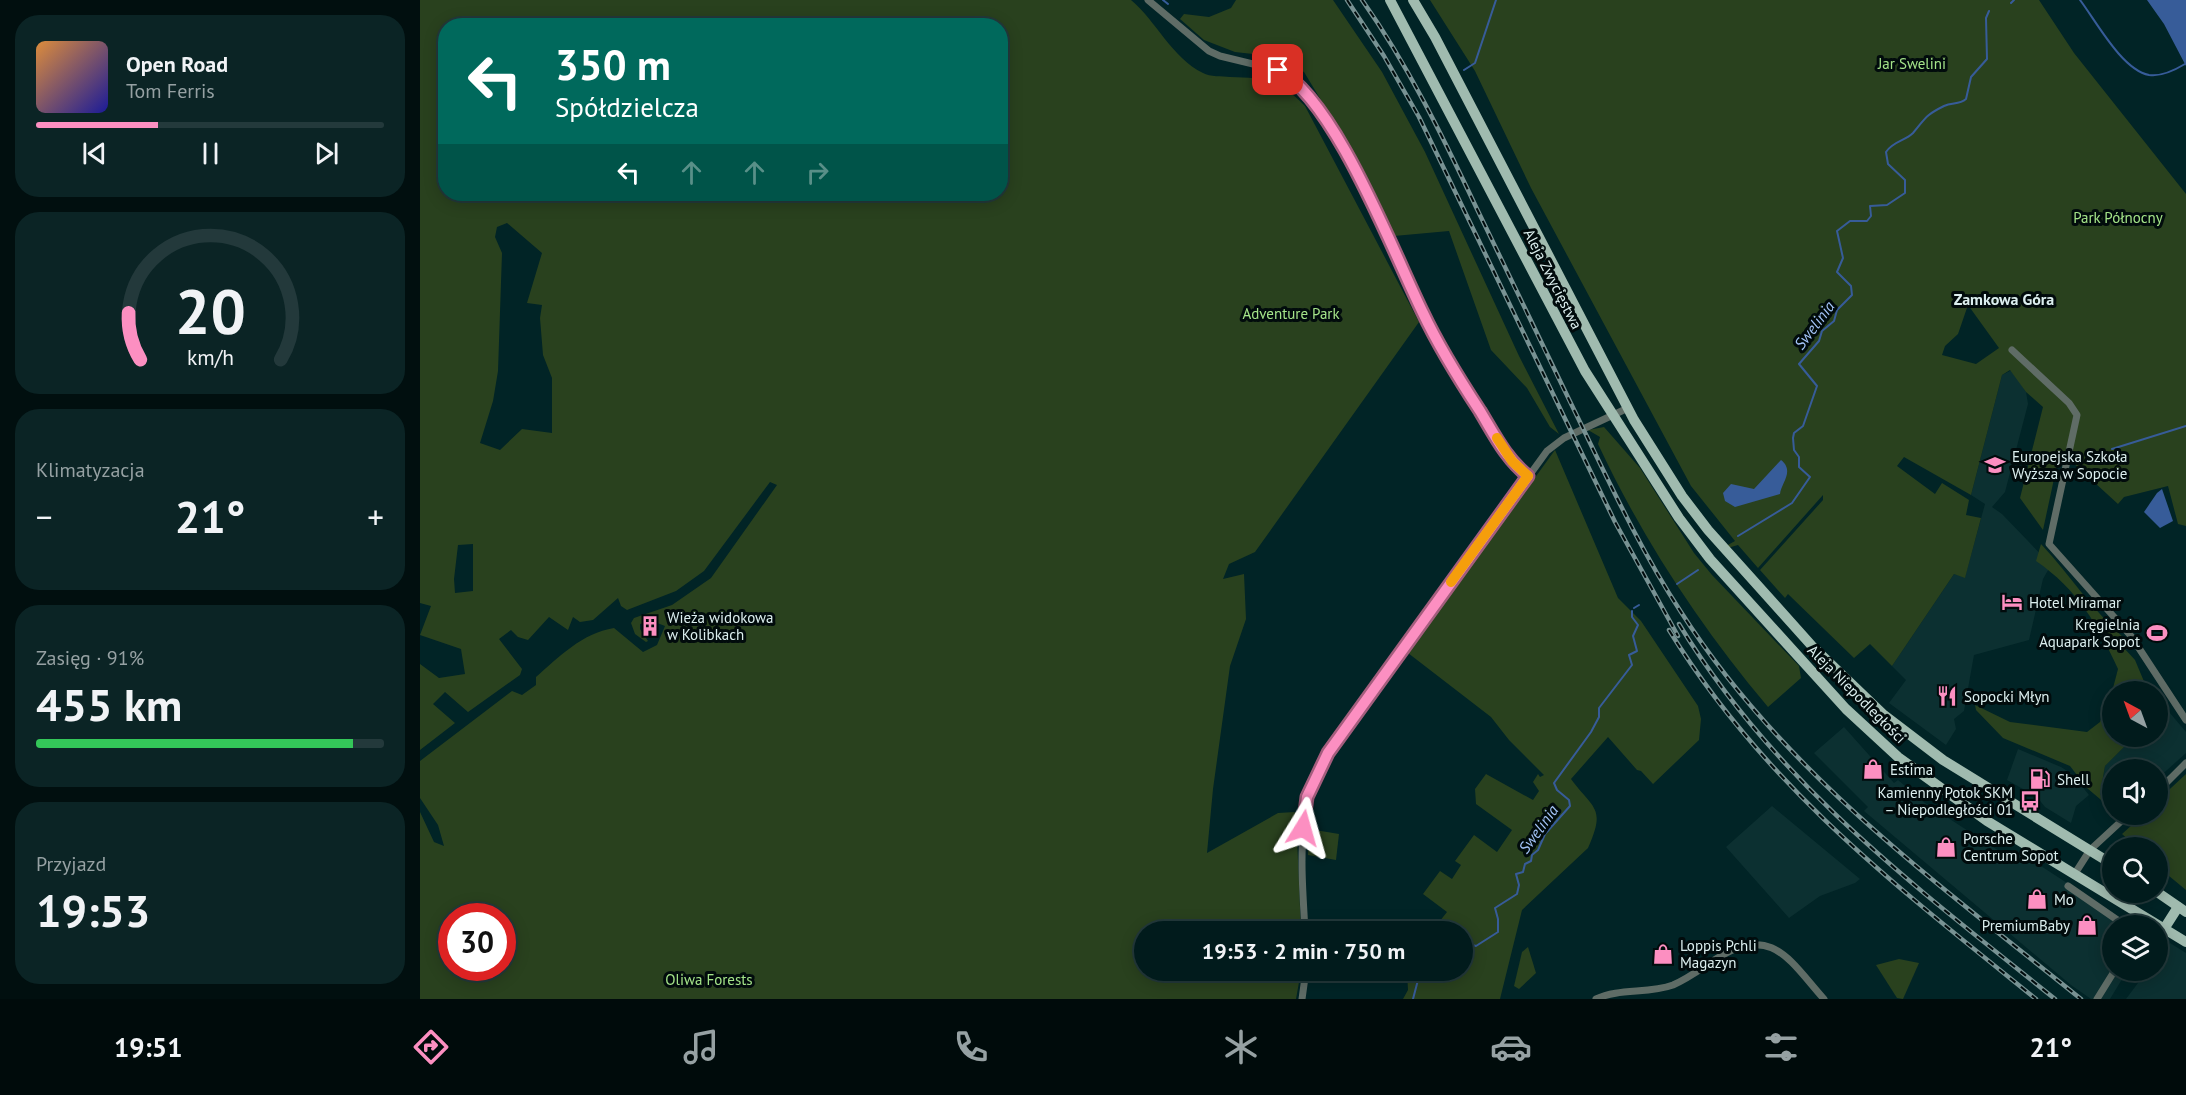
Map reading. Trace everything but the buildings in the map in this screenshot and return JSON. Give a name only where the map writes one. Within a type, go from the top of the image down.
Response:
[{"type":"main road","name":"Aleja Zwycięstwa","points":[[1390,0],[1572,349],[1679,518],[1710,559]]},
{"type":"main road","name":"Aleja Zwycięstwa","points":[[1413,0],[1628,408],[1682,496],[1724,548]]},
{"type":"main road","name":"Aleja Niepodległości","points":[[1724,548],[1842,677],[1890,720],[1943,760],[2102,858]]},
{"type":"main road","name":"Aleja Niepodległości","points":[[1710,559],[1846,709],[1898,757],[1987,821],[2141,915]]},
{"type":"main road","points":[[2168,899],[2182,909],[2168,925]]},
{"type":"main road","name":"Aleja Niepodległości","points":[[2168,931],[2186,942]]},
{"type":"street","points":[[1148,0],[1209,51],[1220,56],[1278,70],[1294,80],[1308,95],[1362,183],[1445,354],[1507,454],[1528,476]]},
{"type":"street","points":[[2012,350],[2069,403],[2077,416],[2049,544],[2131,636],[2186,720]]},
{"type":"street","points":[[1305,921],[1303,821],[1307,797],[1331,748],[1553,444],[1628,408]]},
{"type":"street","points":[[2168,781],[2186,763]]},
{"type":"street","points":[[2074,874],[2090,850],[2117,825]]},
{"type":"street","points":[[2068,886],[2110,915]]},
{"type":"street","points":[[1596,999],[1670,986],[1732,949],[1756,944],[1781,950],[1824,999]]},
{"type":"street","points":[[1302,999],[1304,981]]},
{"type":"street","points":[[2097,999],[2108,981]]},
{"type":"shaded area","points":[[2012,370],[2026,392],[2028,404],[2005,492],[1992,507],[2002,514],[2051,565],[2043,579],[2029,640],[1974,655],[1964,711],[1954,719],[1956,729],[1946,745],[1889,703],[1906,680],[1892,666],[1954,574],[1965,577],[1985,504],[1971,495],[2002,375]]},
{"type":"shaded area","points":[[2168,711],[2186,732],[2186,753],[2168,769],[2168,759],[2112,759],[2124,747],[2168,747]]},
{"type":"shaded area","points":[[1844,727],[1894,783],[1898,780],[1925,803],[2010,858],[2016,850],[2116,915],[2102,915],[2102,981],[2121,981],[2110,999],[2091,999],[2071,985],[1864,811],[1868,807],[1814,753]]},
{"type":"shaded area","points":[[2018,749],[2072,774],[2089,795],[2076,806],[2071,823],[2045,807],[2037,797],[2007,780]]},
{"type":"shaded area","points":[[1772,806],[1860,879],[1820,896],[1789,918],[1726,847]]},
{"type":"shaded area","points":[[2170,943],[2186,953],[2186,999],[2126,999],[2140,981],[2168,981],[2168,945]]},
{"type":"green space","points":[[420,0],[1131,0],[1173,49],[1203,73],[1263,79],[1287,90],[1305,106],[1419,322],[1255,552],[1229,564],[1223,579],[1244,574],[1246,619],[1230,666],[1213,789],[1207,853],[1278,813],[1295,812],[1299,818],[1297,837],[1301,921],[1134,921],[1134,981],[1299,981],[1296,999],[420,999],[420,812],[434,842],[444,846],[438,825],[420,798],[420,761],[512,691],[522,695],[536,685],[536,677],[581,640],[614,628],[643,652],[657,645],[665,626],[652,621],[640,624],[640,629],[648,641],[646,642],[635,634],[631,623],[634,618],[672,605],[711,578],[777,485],[770,482],[704,571],[676,591],[627,610],[621,606],[618,598],[593,620],[580,622],[573,617],[568,630],[549,617],[528,640],[518,637],[511,630],[499,639],[522,669],[520,675],[468,712],[445,692],[433,704],[455,723],[420,750],[420,664],[439,678],[465,674],[461,649],[420,635],[431,606],[420,603]],"holes":[[[507,223],[542,253],[527,303],[542,305],[540,318],[543,355],[552,378],[552,433],[522,429],[500,450],[480,443],[493,401],[498,371],[502,253],[495,237],[497,227]],[[473,544],[473,591],[455,593],[454,579],[458,545]]]},
{"type":"green space","points":[[1236,0],[1333,0],[1382,72],[1425,152],[1519,356],[1559,434],[1550,427],[1527,388],[1491,350],[1449,231],[1394,236],[1353,153],[1304,72],[1271,56],[1235,52],[1204,40],[1180,19],[1184,14],[1209,17],[1231,8]]},
{"type":"green space","points":[[1430,0],[2039,0],[2074,53],[2186,194],[2186,526],[2178,524],[2168,486],[2124,497],[2118,504],[2060,451],[2043,530],[2020,498],[2043,407],[2026,392],[2010,370],[2002,375],[1971,495],[1904,457],[1897,466],[1935,494],[1942,483],[1969,500],[1966,515],[1981,518],[1965,578],[1954,574],[1892,666],[1870,644],[1854,658],[1788,594],[1785,598],[1760,570],[1823,500],[1823,495],[1758,568],[1738,545],[1717,551],[1735,541],[1691,486],[1531,188],[1475,71]],"holes":[[[1968,305],[1999,348],[1976,364],[1942,355],[1945,346],[1958,334]]]},
{"type":"green space","points":[[1604,427],[1640,468],[1694,553],[1799,666],[1801,678],[1768,707],[1696,614],[1634,514],[1598,444],[1600,437],[1588,430]]},
{"type":"green space","points":[[1555,450],[1618,598],[1641,621],[1698,706],[1701,719],[1699,740],[1653,784],[1641,771],[1637,770],[1608,737],[1571,779],[1595,810],[1597,816],[1593,835],[1588,848],[1522,910],[1500,999],[1403,999],[1408,990],[1408,981],[1473,981],[1473,921],[1440,921],[1447,912],[1423,894],[1440,871],[1452,879],[1461,865],[1455,861],[1474,835],[1497,852],[1512,830],[1476,804],[1475,789],[1486,774],[1533,800],[1539,791],[1533,782],[1538,774],[1540,777],[1544,775],[1509,740],[1491,717],[1408,653]]},
{"type":"green space","points":[[2041,544],[2102,616],[2124,638],[2124,648],[2135,660],[2144,681],[2115,681],[2118,669],[2085,609],[2063,584],[2036,561]]},
{"type":"green space","points":[[1975,705],[2010,722],[2087,732],[2100,722],[2102,717],[2102,747],[2124,747],[2112,759],[2102,759],[2100,794],[2102,801],[2087,788],[2070,766],[2003,738],[1976,710]]},
{"type":"green space","points":[[2186,774],[2186,890],[2168,875],[2168,837],[2125,837],[2122,834],[2132,825],[2168,825],[2168,791]]},
{"type":"green space","points":[[1309,829],[1339,834],[1336,860],[1308,855]]},
{"type":"green space","points":[[1528,947],[1536,973],[1519,989],[1514,986],[1522,952]]},
{"type":"green space","points":[[1899,959],[1919,963],[1903,999],[1897,998],[1876,965]]},
{"type":"water","points":[[2147,0],[2186,0],[2186,66],[2164,24]]},
{"type":"water","points":[[1781,460],[1787,468],[1787,473],[1780,494],[1735,507],[1725,501],[1723,493],[1731,484],[1754,489]]},
{"type":"water","points":[[2162,489],[2173,521],[2160,528],[2144,512]]},
{"type":"waterway","points":[[1163,0],[1168,4]]},
{"type":"waterway","points":[[1464,70],[1475,63],[1496,0]]},
{"type":"waterway","name":"Swelinia","points":[[2011,3],[2014,0]]},
{"type":"waterway","name":"Swelinia","points":[[2080,0],[2120,55],[2139,71],[2149,75],[2159,75],[2185,64]]},
{"type":"waterway","name":"Swelinia","points":[[1738,536],[1792,503],[1810,477],[1799,467],[1799,457],[1794,450],[1793,438],[1794,433],[1803,426],[1817,386],[1799,364],[1819,341],[1822,331],[1834,321],[1837,310],[1852,295],[1851,286],[1837,272],[1843,258],[1837,231],[1850,221],[1867,221],[1871,216],[1870,206],[1887,205],[1905,193],[1905,180],[1888,164],[1886,152],[1913,133],[1933,112],[1966,99],[1971,77],[1987,59],[1986,18],[1989,11]]},
{"type":"waterway","points":[[2112,449],[2186,426]]},
{"type":"waterway","name":"Swelinia","points":[[1677,584],[1698,570]]},
{"type":"waterway","name":"Swelinia","points":[[1634,608],[1639,605]]},
{"type":"waterway","name":"Swelinia","points":[[1473,945],[1476,946],[1498,932],[1495,908],[1517,894],[1519,885],[1516,874],[1523,872],[1525,864],[1531,861],[1532,855],[1538,850],[1545,834],[1570,806],[1569,800],[1557,790],[1554,783],[1591,732],[1599,717],[1599,708],[1632,665],[1629,655],[1637,651],[1633,636],[1638,625],[1632,617],[1632,611]]},
{"type":"waterway","name":"Swelinia","points":[[1413,999],[1418,981]]},
{"type":"railway","points":[[1347,0],[1384,56],[1419,117],[1615,522],[1678,636]]},
{"type":"railway","points":[[1362,0],[1395,50],[1438,128],[1639,541],[1666,589],[1722,670],[1766,724],[1865,822],[2081,999]]},
{"type":"railway","points":[[1679,624],[1717,681],[1759,734],[1803,782],[1899,872],[2055,999]]},
{"type":"railway","points":[[1669,630],[1707,686],[1747,738],[1790,786],[1884,874],[2036,999]]},
{"type":"slow traffic","points":[[1451,582],[1528,476],[1512,461],[1497,438]]},
{"type":"place","name":"Europejska Szkoła Wyższa w Sopocie","points":[[1995,465]]},
{"type":"place","name":"Hotel Miramar","points":[[2012,602]]},
{"type":"place","name":"Wieża widokowa w Kolibkach","points":[[650,626]]},
{"type":"place","name":"Kręgielnia Aquapark Sopot","points":[[2157,633]]},
{"type":"place","name":"Sopocki Młyn","points":[[1947,696]]},
{"type":"place","name":"Estima","points":[[1873,769]]},
{"type":"place","name":"Shell","points":[[2040,779]]},
{"type":"place","name":"Kamienny Potok SKM – Niepodległości 01","points":[[2030,801]]},
{"type":"place","name":"Porsche Centrum Sopot","points":[[1946,847]]},
{"type":"place","name":"Mo","points":[[2037,899]]},
{"type":"place","name":"PremiumBaby","points":[[2087,925]]},
{"type":"place","name":"Loppis Pchli Magazyn","points":[[1663,954]]},
{"type":"district","name":"Zamkowa Góra","points":[[2004,299]]},
{"type":"route","points":[[1278,70],[1294,80],[1308,95],[1335,137],[1362,183],[1423,313],[1445,354],[1507,454],[1528,476],[1328,753],[1307,797],[1303,828]]},
{"type":"park label","name":"Jar Swelini","points":[[1912,63]]},
{"type":"park label","name":"Park Północny","points":[[2118,217]]},
{"type":"park label","name":"Adventure Park","points":[[1291,313]]},
{"type":"park label","name":"Oliwa Forests","points":[[709,979]]}]
